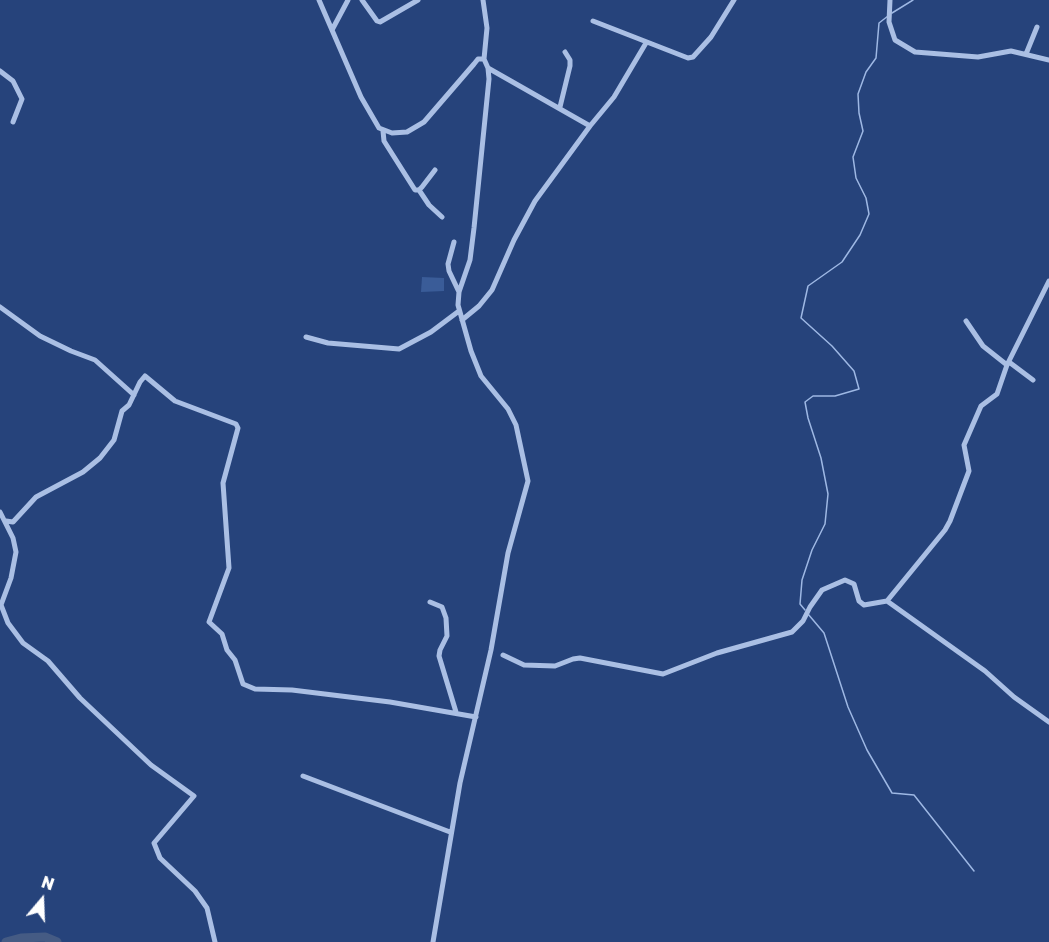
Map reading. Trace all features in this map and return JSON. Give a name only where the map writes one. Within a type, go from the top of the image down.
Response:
[{"type":"street","points":[[319,0],[362,97],[379,128],[383,131],[398,133],[417,128],[474,64],[484,59]]},
{"type":"street","points":[[332,30],[348,0]]},
{"type":"street","points":[[362,0],[380,22],[418,0]]},
{"type":"street","points":[[433,942],[450,832],[491,650],[508,553],[528,481],[516,425],[508,409],[481,376],[459,311],[459,292],[470,260],[489,79],[484,59],[487,28],[483,0]]},
{"type":"street","points":[[593,21],[681,57],[691,58],[711,37],[734,0]]},
{"type":"street","points":[[890,0],[889,22],[895,40],[915,52],[978,57],[1011,51],[1049,60]]},
{"type":"street","points":[[1026,54],[1037,27]]},
{"type":"street","points":[[462,321],[492,290],[514,240],[535,201],[614,97],[646,43]]},
{"type":"street","points":[[560,107],[570,66],[565,52]]},
{"type":"street","points":[[488,68],[590,126]]},
{"type":"street","points":[[0,71],[13,81],[22,99],[13,122]]},
{"type":"street","points":[[383,131],[384,141],[412,188],[419,190],[429,205],[442,217]]},
{"type":"street","points":[[419,190],[435,170]]},
{"type":"street","points":[[454,242],[448,264],[459,292]]},
{"type":"street","points":[[491,650],[524,665],[555,666],[580,658],[663,674],[717,653],[792,632],[803,621],[822,590],[845,580],[854,584],[859,601],[864,605],[887,601],[951,520],[969,471],[964,445],[981,406],[997,394],[1008,364],[1049,281]]},
{"type":"street","points":[[0,307],[39,336],[95,360],[134,395]]},
{"type":"street","points":[[306,337],[328,343],[399,349],[431,332],[459,311]]},
{"type":"street","points":[[966,321],[982,346],[1033,380]]},
{"type":"street","points":[[6,521],[13,522],[36,497],[83,472],[100,458],[114,440],[121,415],[145,376],[175,401],[236,424],[238,428],[223,483],[229,568],[208,622],[222,634],[227,650],[235,660],[243,684],[255,689],[291,690],[456,712],[476,717]]},
{"type":"street","points":[[0,512],[15,543],[16,552],[1,605],[8,623],[23,644],[48,661],[80,698],[151,765],[194,796],[154,843],[160,858],[195,891],[207,908],[215,942]]},
{"type":"street","points":[[887,601],[985,671],[1014,697],[1049,722]]},
{"type":"street","points":[[430,602],[442,607],[445,611],[447,636],[439,656],[456,712]]},
{"type":"street","points":[[303,776],[450,832]]},
{"type":"shaded area","points":[[422,277],[444,278],[444,291],[421,292]]},
{"type":"waterway","points":[[892,13],[913,0]]},
{"type":"waterway","points":[[805,610],[800,604],[802,580],[812,550],[825,524],[828,494],[821,458],[805,402],[813,396],[835,396],[859,389],[854,371],[832,346],[801,318],[808,286],[842,262],[860,235],[869,214],[866,198],[856,178],[853,157],[863,131],[858,94],[866,72],[876,58],[879,23],[888,16]]},
{"type":"waterway","points":[[808,614],[824,633],[848,707],[867,750],[892,793],[914,795],[974,871]]},
{"type":"waterway","points":[[6,942],[21,938],[45,937],[57,942]]}]
